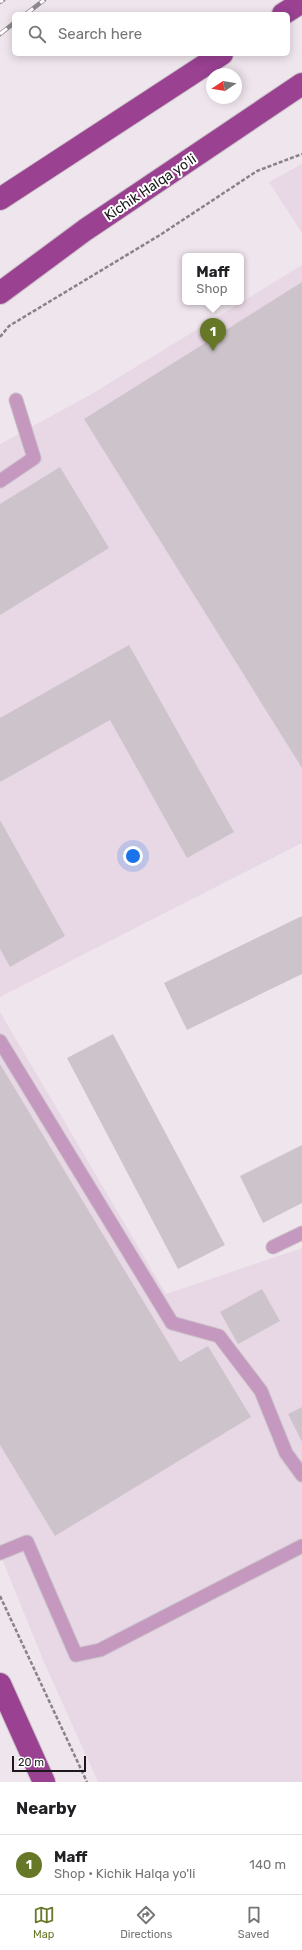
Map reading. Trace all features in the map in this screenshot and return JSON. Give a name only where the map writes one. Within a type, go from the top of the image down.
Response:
[{"type":"highway","points":[[287,12],[302,2]]},
{"type":"highway","points":[[0,199],[219,56]]},
{"type":"highway","name":"Kichik Halqa yo'li","points":[[0,293],[85,230],[302,84]]},
{"type":"highway","points":[[0,1684],[44,1782]]},
{"type":"lane","points":[[0,481],[34,458],[16,400]]},
{"type":"lane","points":[[0,1041],[172,1323],[219,1336],[261,1391],[286,1453],[302,1474]]},
{"type":"lane","points":[[274,1247],[302,1233]]},
{"type":"lane","points":[[0,1553],[27,1542],[76,1655],[100,1650],[302,1546]]},
{"type":"path","points":[[0,337],[9,326],[160,235],[257,171],[302,154]]},
{"type":"path","points":[[0,1596],[87,1782]]},
{"type":"shaded area","points":[[302,164],[302,233],[269,182]]},
{"type":"shaded area","points":[[302,265],[302,843],[0,997],[0,444],[90,395],[237,305],[244,305],[244,301]]},
{"type":"shaded area","points":[[0,1012],[166,1294],[302,1248],[302,1782],[98,1782],[44,1662],[0,1554]]},
{"type":"building","points":[[302,282],[302,768],[84,419]]},
{"type":"building","points":[[60,467],[109,548],[0,615],[0,504]]},
{"type":"building","points":[[129,645],[234,832],[187,858],[110,720],[0,782],[0,718]]},
{"type":"building","points":[[0,820],[65,936],[10,967],[0,949]]},
{"type":"building","points":[[302,916],[302,974],[187,1030],[164,983]]},
{"type":"building","points":[[113,1034],[225,1245],[178,1269],[67,1058]]},
{"type":"building","points":[[0,1064],[180,1362],[208,1346],[251,1417],[55,1536],[0,1445]]},
{"type":"building","points":[[302,1145],[302,1203],[263,1223],[240,1176]]},
{"type":"building","points":[[262,1289],[280,1321],[238,1344],[220,1312]]},
{"type":"building","points":[[302,1407],[302,1442],[288,1414]]},
{"type":"railway","points":[[29,12],[44,0]]},
{"type":"railway","points":[[0,34],[12,25]]},
{"type":"place","name":"Maff","points":[[213,351]]}]
